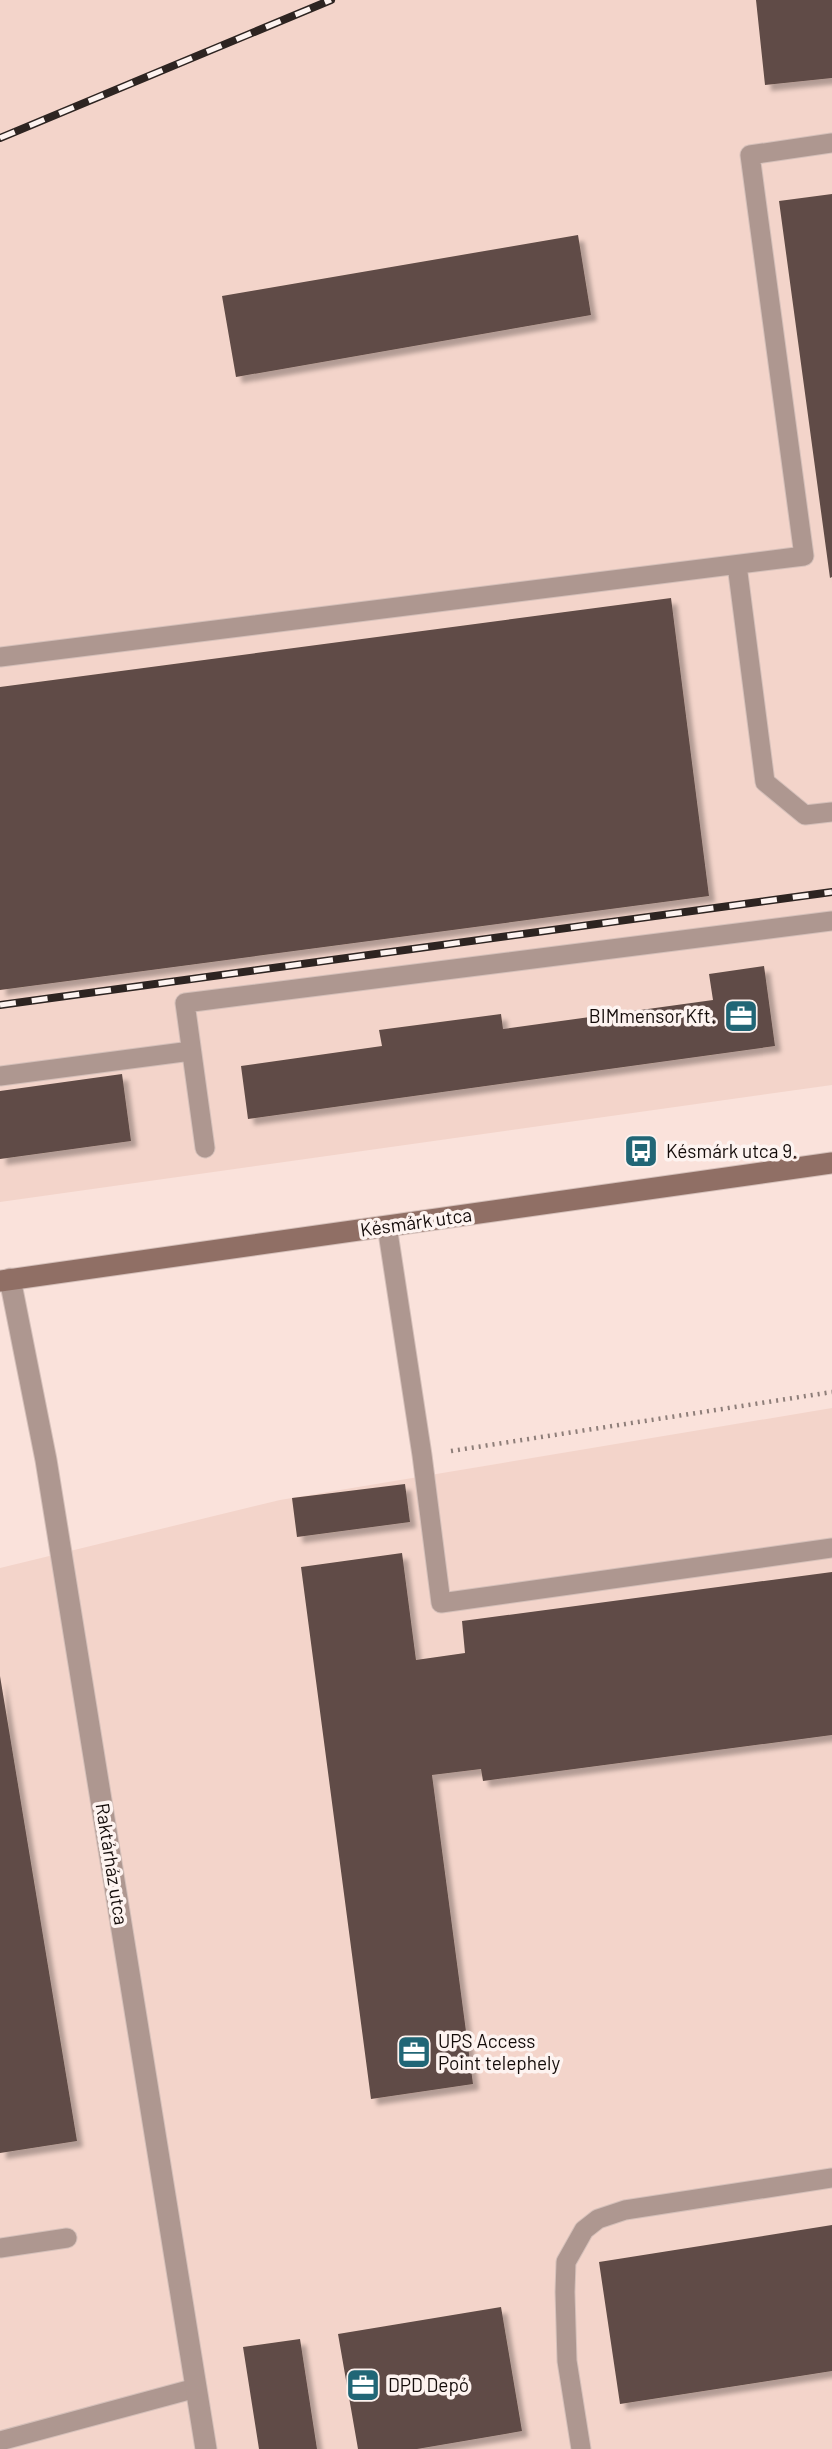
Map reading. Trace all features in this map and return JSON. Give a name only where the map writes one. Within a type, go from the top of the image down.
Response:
[{"type":"street","name":"Késmárk utca","points":[[5,1280],[832,1163]]},
{"type":"street","name":"Raktárház utca","points":[[5,1280],[46,1460],[206,2449]]},
{"type":"lane","points":[[0,657],[804,556],[750,155],[832,144]]},
{"type":"lane","points":[[737,565],[765,782],[805,815],[832,813]]},
{"type":"lane","points":[[205,1148],[185,1003],[832,921]]},
{"type":"lane","points":[[0,1076],[191,1051]]},
{"type":"lane","points":[[387,1226],[422,1455],[441,1604],[832,1548]]},
{"type":"lane","points":[[581,2449],[568,2361],[565,2292],[566,2262],[584,2230],[598,2219],[625,2210],[832,2178]]},
{"type":"lane","points":[[0,2248],[66,2238]]},
{"type":"lane","points":[[0,2441],[196,2388]]},
{"type":"path","points":[[422,1455],[832,1392]]},
{"type":"shaded area","points":[[0,0],[832,0],[832,1085],[0,1202]]},
{"type":"shaded area","points":[[832,1408],[832,2449],[0,2449],[0,1568],[280,1500]]},
{"type":"building","points":[[756,0],[832,0],[832,78],[765,85]]},
{"type":"building","points":[[832,194],[832,577],[830,578],[779,201]]},
{"type":"building","points":[[578,235],[591,315],[236,377],[222,296]]},
{"type":"building","points":[[671,598],[709,896],[0,990],[0,687]]},
{"type":"building","points":[[764,966],[775,1046],[248,1119],[241,1066],[382,1046],[379,1030],[501,1014],[503,1029],[713,1000],[709,974]]},
{"type":"building","points":[[122,1074],[131,1141],[0,1159],[0,1091]]},
{"type":"building","points":[[405,1484],[410,1522],[297,1537],[292,1498]]},
{"type":"building","points":[[402,1553],[416,1660],[465,1653],[462,1621],[832,1572],[832,1735],[483,1781],[481,1769],[432,1775],[473,2084],[371,2099],[301,1567]]},
{"type":"building","points":[[0,1676],[77,2141],[0,2153]]},
{"type":"building","points":[[832,2225],[832,2371],[620,2404],[599,2262]]},
{"type":"building","points":[[501,2307],[522,2431],[417,2449],[358,2449],[338,2334]]},
{"type":"building","points":[[300,2339],[317,2449],[259,2449],[243,2347]]},
{"type":"railway","points":[[0,138],[331,0]]},
{"type":"railway","points":[[0,1005],[832,892]]},
{"type":"place","name":"BIMmensor Kft.","points":[[741,1016]]},
{"type":"place","name":"Késmárk utca 9.","points":[[641,1151]]},
{"type":"place","name":"UPS Access Point telephely","points":[[414,2052]]},
{"type":"place","name":"DPD Depó","points":[[363,2385]]}]
